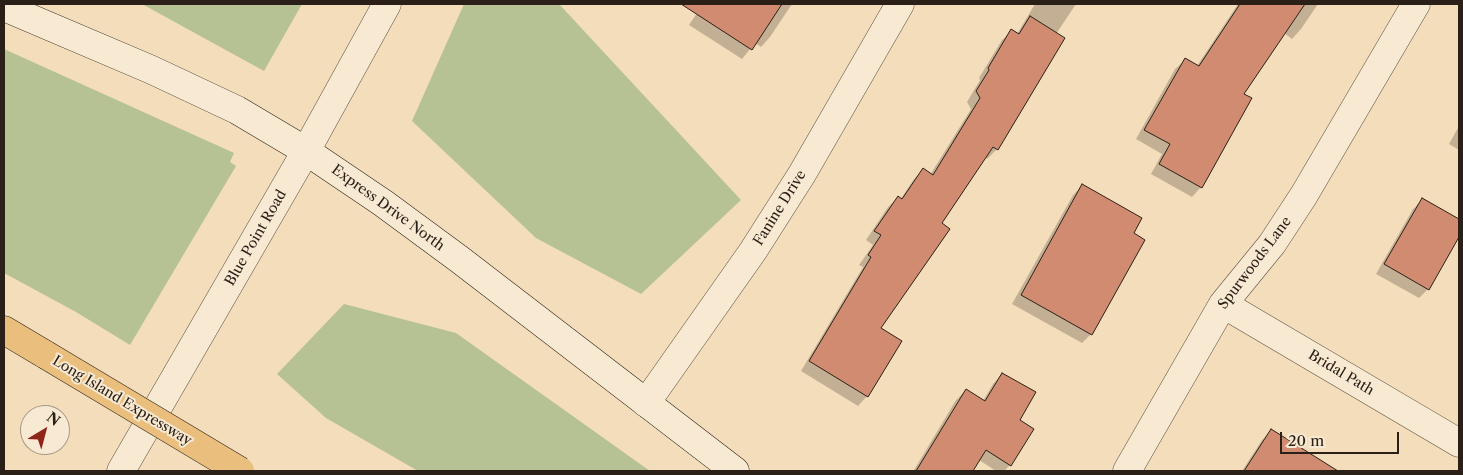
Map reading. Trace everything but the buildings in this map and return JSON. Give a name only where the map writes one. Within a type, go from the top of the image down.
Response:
[{"type":"highway","name":"Long Island Expressway","points":[[4,330],[240,471]]},
{"type":"street","name":"Blue Point Road","points":[[121,471],[306,151],[387,4]]},
{"type":"street","name":"Fanine Drive","points":[[646,403],[753,251],[802,174],[900,4]]},
{"type":"street","name":"Spurwoods Lane","points":[[1127,471],[1223,304],[1272,244],[1304,195],[1416,4]]},
{"type":"street","name":"Express Drive North","points":[[4,7],[152,70],[237,110],[306,151],[390,208],[735,471]]},
{"type":"street","name":"Bridal Path","points":[[1223,304],[1459,443]]},
{"type":"green space","points":[[142,4],[302,4],[264,71]]},
{"type":"green space","points":[[464,4],[559,4],[741,200],[641,294],[536,238],[412,121]]},
{"type":"green space","points":[[4,49],[234,153],[230,162],[236,166],[130,345],[76,312],[4,273]]},
{"type":"green space","points":[[344,304],[456,333],[650,471],[418,471],[326,418],[277,374]]}]
